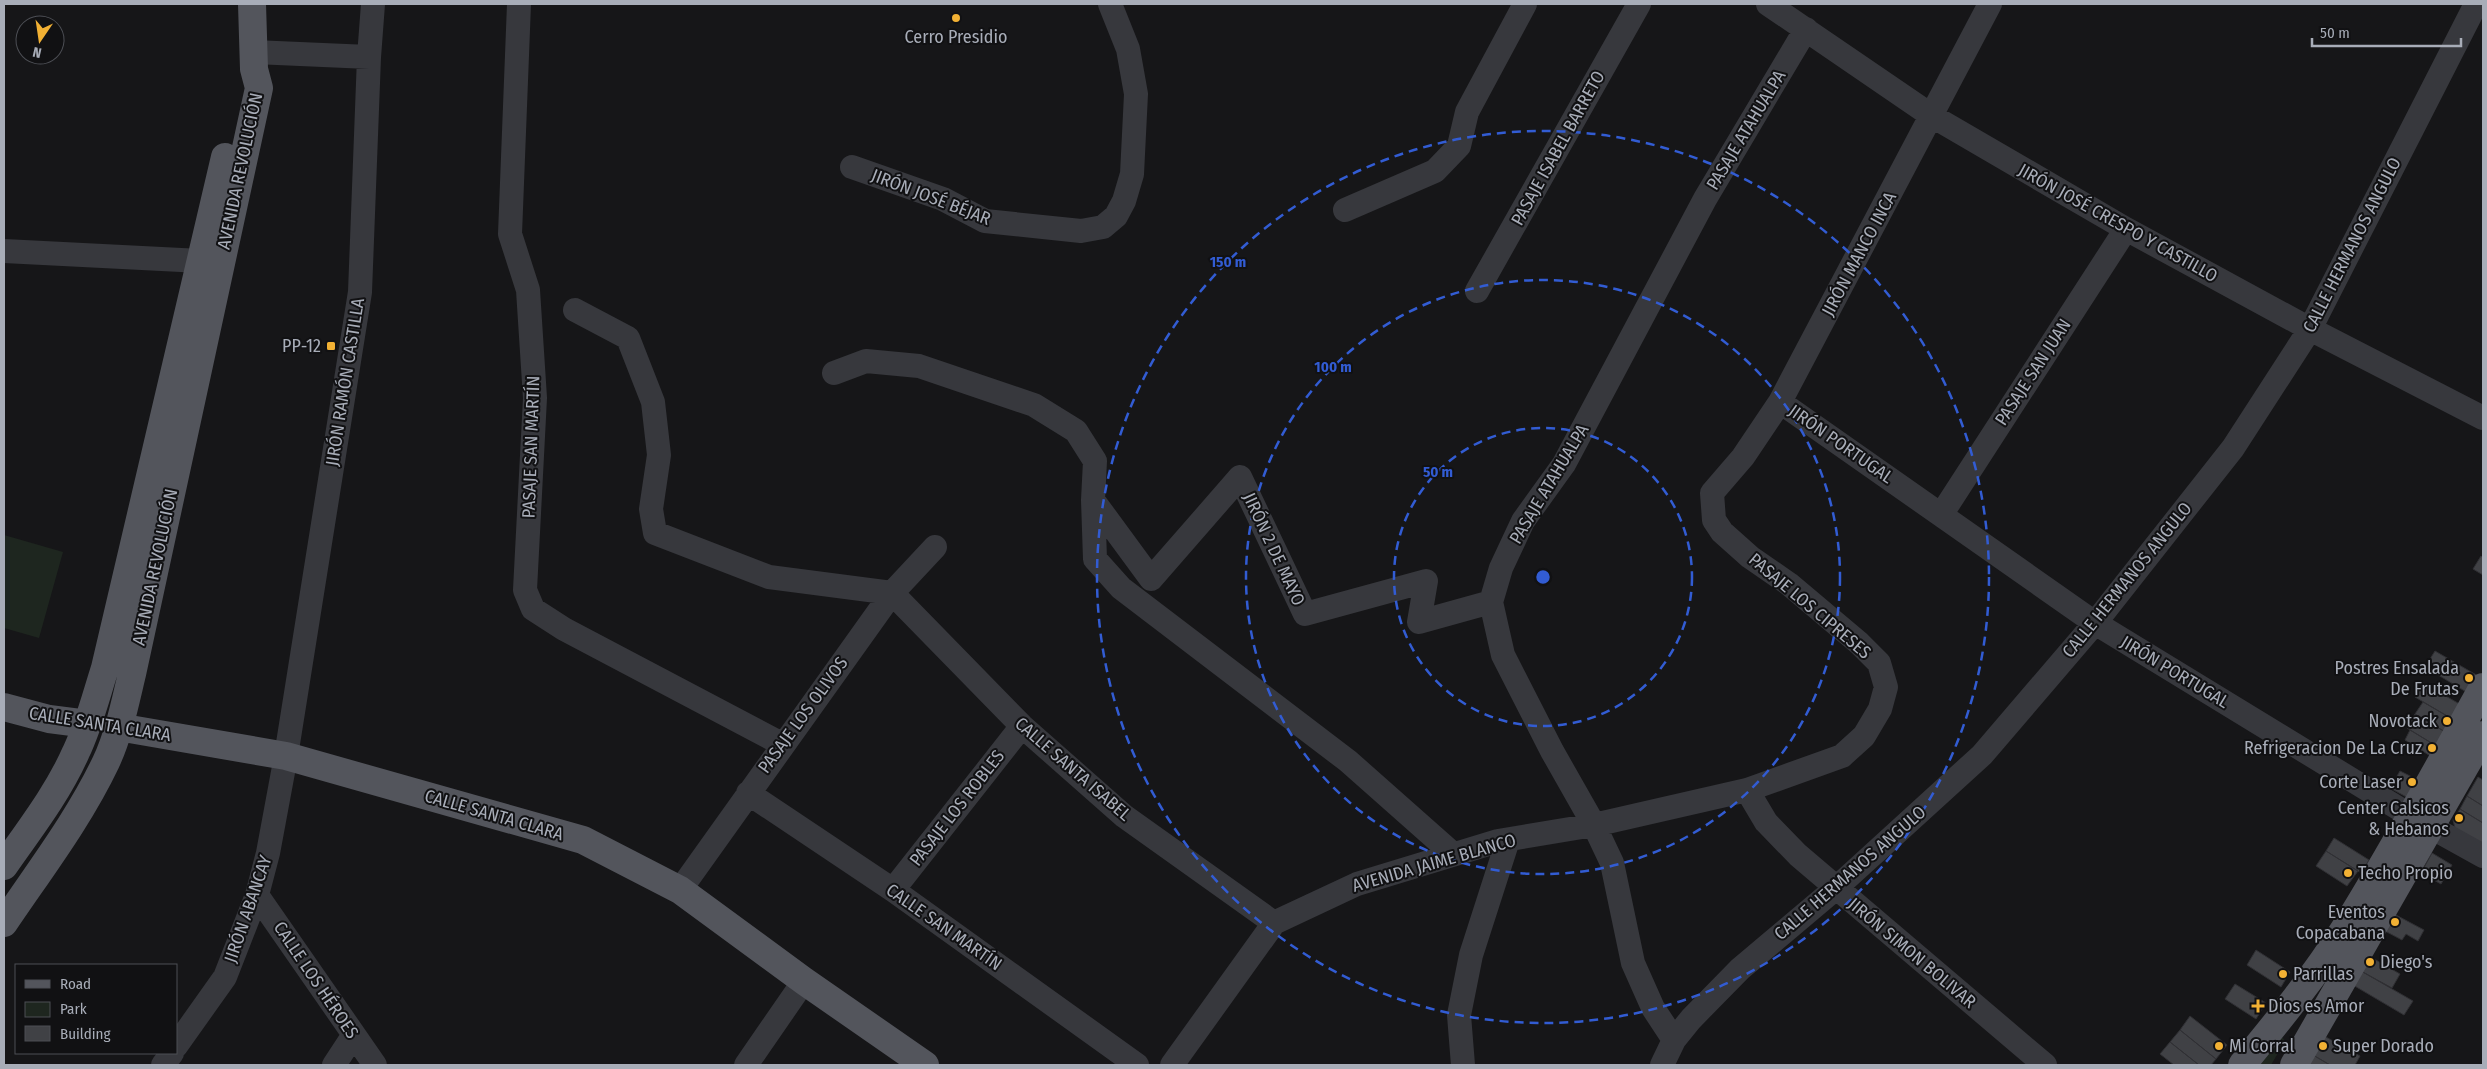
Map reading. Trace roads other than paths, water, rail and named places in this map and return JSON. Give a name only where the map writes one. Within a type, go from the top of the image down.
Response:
[{"type":"main road","points":[[252,4],[254,60]]},
{"type":"main road","name":"AVENIDA REVOLUCIÓN","points":[[4,866],[52,795],[76,754],[88,724],[105,668],[242,87],[254,60]]},
{"type":"main road","name":"AVENIDA REVOLUCIÓN","points":[[4,923],[80,809],[106,761],[118,727],[132,674],[259,88],[254,60]]},
{"type":"main road","points":[[2294,1065],[2421,822],[2483,687]]},
{"type":"main road","name":"CALLE SANTA CLARA","points":[[4,707],[49,719],[88,724]]},
{"type":"main road","name":"CALLE SANTA CLARA","points":[[118,727],[286,756],[583,840],[680,890],[804,981],[925,1065]]},
{"type":"main road","points":[[2242,1065],[2285,1012],[2483,734]]},
{"type":"street","name":"JIRÓN RAMÓN CASTILLA","points":[[286,756],[360,292],[369,57],[373,4]]},
{"type":"street","name":"PASAJE SAN MARTÍN","points":[[519,4],[510,234],[528,290],[535,398],[526,590],[533,609],[564,629],[782,744]]},
{"type":"street","name":"JIRÓN JOSÉ BÉJAR","points":[[852,167],[943,199],[985,221],[1081,231],[1103,227],[1116,216],[1124,201],[1132,174],[1136,94],[1128,49],[1110,4]]},
{"type":"street","points":[[1345,210],[1435,171],[1459,146],[1467,112],[1525,4]]},
{"type":"street","name":"PASAJE ISABEL BARRETO","points":[[1477,291],[1638,4]]},
{"type":"street","name":"JIRÓN JOSÉ CRESPO Y CASTILLO","points":[[1768,4],[1932,116],[2126,230],[2310,329],[2483,418]]},
{"type":"street","name":"JIRÓN MANCO INCA","points":[[1712,493],[1743,457],[1780,402],[1990,4]]},
{"type":"street","name":"CALLE HERMANOS ANGULO","points":[[1662,1065],[1674,1040],[1691,1019],[1740,969],[1836,888],[1982,755],[2095,623],[2233,448],[2310,329],[2476,4]]},
{"type":"street","name":"PASAJE ATAHUALPA","points":[[1490,602],[1501,568],[1523,521],[1564,464],[1705,199],[1806,30]]},
{"type":"street","points":[[254,60],[369,57]]},
{"type":"street","name":"PASAJE SAN JUAN","points":[[1941,515],[2126,230]]},
{"type":"street","points":[[4,251],[201,261]]},
{"type":"street","points":[[575,310],[628,338],[653,402],[659,456],[651,509],[655,533],[769,578],[892,593]]},
{"type":"street","points":[[834,373],[866,361],[919,366],[1034,405],[1076,431],[1095,461],[1093,500],[1095,559],[1121,588],[1348,761],[1453,854]]},
{"type":"street","name":"JIRÓN PORTUGAL","points":[[1780,402],[2095,623],[2421,822],[2483,856]]},
{"type":"street","name":"JIRÓN 2 DE MAYO","points":[[1093,500],[1151,579],[1240,477],[1305,614],[1426,581],[1419,622],[1490,602]]},
{"type":"street","name":"PASAJE LOS CIPRESES","points":[[1594,825],[1746,790],[1842,756],[1864,736],[1880,709],[1886,687],[1879,664],[1859,643],[1789,584],[1750,557],[1722,532],[1714,520],[1712,493]]},
{"type":"street","name":"PASAJE LOS OLIVOS","points":[[680,890],[782,744],[892,593],[935,548]]},
{"type":"street","name":"CALLE SANTA ISABEL","points":[[892,593],[1022,726],[1124,816],[1274,924]]},
{"type":"street","points":[[1490,602],[1503,655],[1552,752],[1594,825],[1612,863],[1633,964],[1653,1008],[1674,1040]]},
{"type":"street","name":"CALLE SANTA CLARA","points":[[88,724],[118,727]]},
{"type":"street","name":"PASAJE LOS ROBLES","points":[[892,890],[1022,726]]},
{"type":"street","name":"JIRÓN ABANCAY","points":[[178,1043],[225,977],[257,895],[268,853],[286,756]]},
{"type":"street","name":"JIRÓN SIMON BOLIVAR","points":[[1746,790],[1766,822],[1798,856],[2045,1065]]},
{"type":"street","name":"CALLE SAN MARTÍN","points":[[748,792],[892,890],[1137,1065]]},
{"type":"street","name":"AVENIDA JAIME BLANCO","points":[[1172,1065],[1274,924],[1357,884],[1453,854],[1508,840],[1594,825]]},
{"type":"street","points":[[1463,1065],[1459,1015],[1471,956],[1508,840]]},
{"type":"street","name":"CALLE LOS HÉROES","points":[[257,895],[353,1036],[375,1065]]},
{"type":"street","points":[[746,1065],[804,981]]},
{"type":"street","points":[[334,1065],[353,1036]]},
{"type":"street","points":[[163,1065],[171,1054]]},
{"type":"place","name":"Cerro Presidio","points":[[956,18]]},
{"type":"place","name":"PP-12","points":[[331,346]]},
{"type":"place","name":"Postres Ensalada De Frutas","points":[[2469,678]]},
{"type":"place","name":"Novotack","points":[[2447,721]]},
{"type":"place","name":"Refrigeracion De La Cruz","points":[[2432,748]]},
{"type":"place","name":"Corte Laser","points":[[2412,782]]},
{"type":"place","name":"Center Calsicos & Hebanos","points":[[2459,818]]},
{"type":"place","name":"Techo Propio","points":[[2348,873]]},
{"type":"place","name":"Eventos Copacabana","points":[[2395,922]]},
{"type":"place","name":"Diego's","points":[[2370,962]]},
{"type":"place","name":"Parrillas","points":[[2283,974]]},
{"type":"place","name":"Dios es Amor","points":[[2258,1006]]},
{"type":"place","name":"Mi Corral","points":[[2219,1046]]},
{"type":"place","name":"Super Dorado","points":[[2323,1046]]}]
